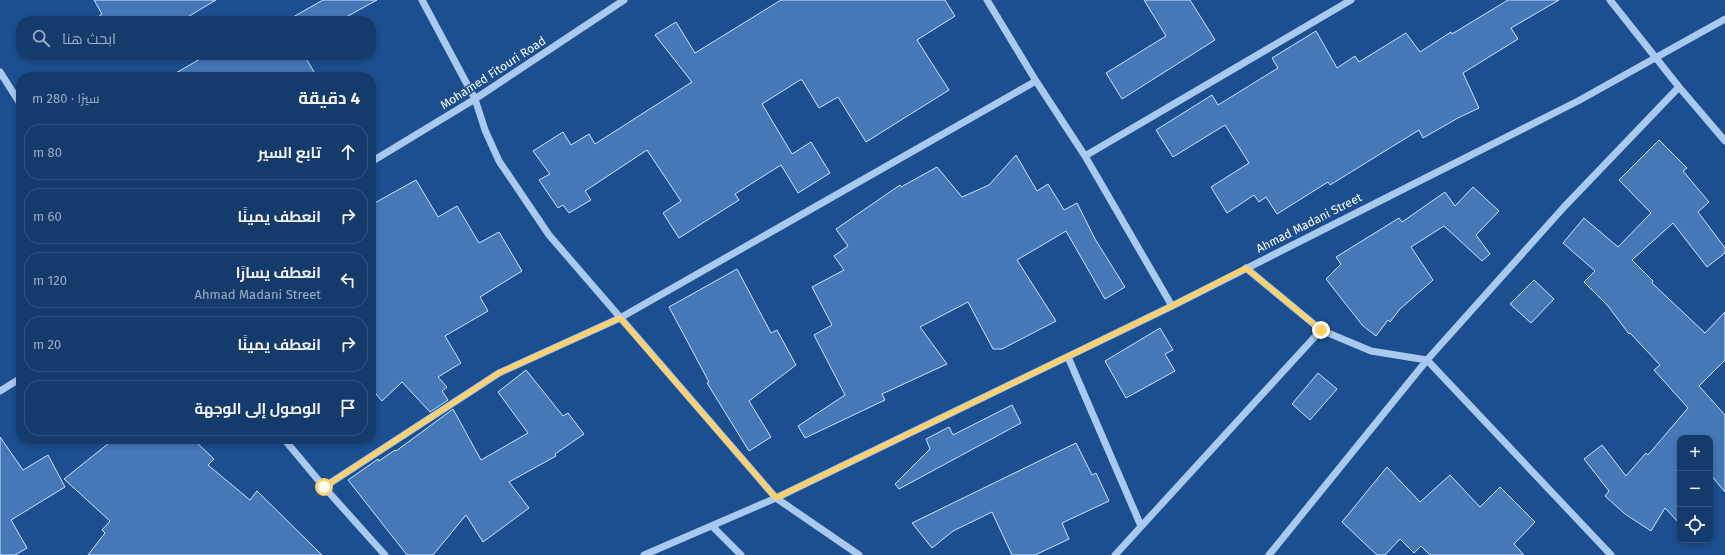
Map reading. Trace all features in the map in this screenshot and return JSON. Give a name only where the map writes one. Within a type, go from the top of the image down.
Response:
[{"type":"street","points":[[422,0],[475,99],[485,130],[499,161],[549,235],[776,498],[859,555]]},
{"type":"street","name":"Mohamed Fitouri Road","points":[[376,159],[475,99],[624,0]]},
{"type":"street","points":[[987,0],[1036,81],[1085,156],[1172,306]]},
{"type":"street","points":[[1085,156],[1351,0]]},
{"type":"street","points":[[1610,0],[1679,88],[1725,141]]},
{"type":"street","name":"Ahmad Madani Street","points":[[644,555],[776,498],[1172,306],[1578,101],[1725,19]]},
{"type":"street","points":[[0,72],[16,96]]},
{"type":"street","points":[[324,487],[499,373],[620,318],[1036,81]]},
{"type":"street","points":[[1269,555],[1427,360],[1564,206],[1679,88]]},
{"type":"street","points":[[1246,268],[1321,330],[1371,351],[1427,360],[1611,555]]},
{"type":"street","points":[[1115,555],[1321,330]]},
{"type":"street","points":[[1068,357],[1141,526]]},
{"type":"street","points":[[0,391],[16,381]]},
{"type":"street","points":[[288,444],[324,487],[385,555]]},
{"type":"street","points":[[712,526],[741,555]]},
{"type":"building","points":[[94,0],[216,0],[189,16],[99,16],[102,14]]},
{"type":"building","points":[[323,0],[377,0],[348,16],[295,16]]},
{"type":"building","points":[[781,0],[945,0],[955,16],[917,40],[949,90],[866,142],[838,97],[819,108],[802,80],[800,80],[762,104],[792,154],[811,142],[830,173],[798,193],[781,165],[735,194],[739,200],[679,238],[663,213],[681,201],[647,150],[585,191],[591,200],[569,213],[563,205],[558,208],[539,180],[550,174],[533,151],[563,132],[571,145],[589,134],[595,144],[692,82],[655,35],[676,22],[695,53]]},
{"type":"building","points":[[1144,0],[1190,0],[1215,40],[1122,99],[1106,73],[1166,36]]},
{"type":"building","points":[[1508,0],[1559,0],[1511,28],[1518,39],[1463,73],[1479,108],[1423,138],[1419,130],[1330,185],[1328,182],[1277,214],[1266,197],[1259,202],[1254,195],[1227,213],[1211,187],[1249,163],[1225,125],[1173,157],[1156,130],[1212,95],[1218,105],[1278,68],[1272,58],[1316,31],[1337,68],[1355,56],[1359,62],[1406,33],[1420,52],[1451,32],[1452,34]]},
{"type":"building","points":[[198,60],[307,60],[314,72],[178,72]]},
{"type":"building","points":[[1659,140],[1687,168],[1683,171],[1709,202],[1698,212],[1725,248],[1725,253],[1707,267],[1673,223],[1632,260],[1653,281],[1652,283],[1705,333],[1725,312],[1725,360],[1699,386],[1725,415],[1725,492],[1713,478],[1713,435],[1677,435],[1677,521],[1665,508],[1651,531],[1625,514],[1605,496],[1609,491],[1584,459],[1602,445],[1626,476],[1646,453],[1648,455],[1688,408],[1654,370],[1660,365],[1630,333],[1629,334],[1608,306],[1584,282],[1595,271],[1563,243],[1584,218],[1618,247],[1651,213],[1619,180]]},
{"type":"building","points":[[1016,155],[1037,191],[1048,184],[1064,210],[1077,203],[1095,239],[1125,287],[1105,299],[1066,231],[1017,260],[1056,321],[1002,349],[993,349],[968,302],[920,327],[947,364],[882,394],[885,400],[805,438],[798,426],[845,395],[814,335],[832,325],[812,287],[844,270],[834,256],[848,246],[836,229],[900,185],[901,187],[937,167],[962,197],[989,185]]},
{"type":"building","points":[[416,180],[438,217],[457,206],[479,243],[499,232],[522,271],[480,297],[488,311],[445,336],[461,363],[438,377],[447,387],[442,391],[448,400],[430,412],[402,382],[382,401],[376,394],[376,202]]},
{"type":"building","points":[[1473,187],[1499,211],[1476,235],[1490,254],[1482,261],[1444,226],[1411,247],[1433,280],[1400,309],[1390,322],[1388,320],[1376,336],[1363,326],[1326,279],[1341,264],[1336,257],[1399,218],[1402,222],[1445,192],[1455,206]]},
{"type":"building","points":[[737,269],[771,333],[777,330],[796,365],[749,401],[771,437],[749,451],[707,383],[709,382],[669,307]]},
{"type":"building","points":[[1534,280],[1554,299],[1531,323],[1510,304]]},
{"type":"building","points":[[1160,328],[1173,350],[1165,354],[1175,371],[1126,398],[1105,361]]},
{"type":"building","points":[[526,370],[563,416],[568,413],[584,434],[555,454],[556,456],[509,482],[529,508],[483,542],[466,515],[433,555],[407,555],[348,480],[378,459],[379,461],[395,450],[396,451],[453,409],[481,460],[528,433],[498,392]]},
{"type":"building","points":[[1318,373],[1337,389],[1310,420],[1292,404]]},
{"type":"building","points":[[1012,405],[1021,423],[899,489],[895,484],[930,449],[926,439],[949,427],[953,435]]},
{"type":"building","points":[[0,437],[23,470],[48,455],[65,487],[11,520],[27,548],[15,555],[0,555]]},
{"type":"building","points":[[1076,443],[1092,475],[1096,473],[1109,501],[1062,523],[1069,539],[1035,555],[1012,555],[992,512],[953,531],[932,548],[912,523]]},
{"type":"building","points":[[108,444],[198,444],[214,459],[208,465],[250,500],[257,491],[322,555],[88,555],[105,533],[102,530],[110,521],[64,479]]},
{"type":"building","points":[[1387,467],[1420,502],[1450,475],[1480,507],[1500,487],[1535,522],[1514,544],[1524,555],[1430,555],[1421,546],[1414,553],[1400,539],[1385,555],[1377,555],[1342,522]]},
{"type":"route","points":[[324,487],[499,373],[620,318],[776,498],[1172,306],[1246,268],[1321,330]]}]
